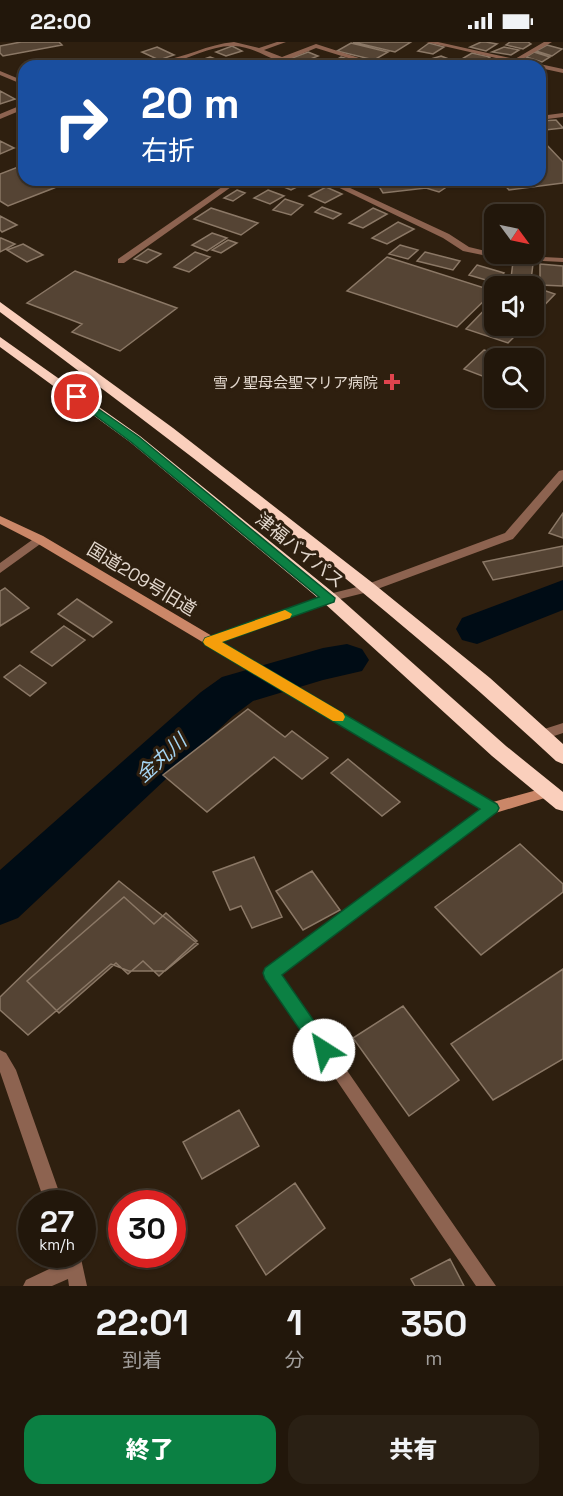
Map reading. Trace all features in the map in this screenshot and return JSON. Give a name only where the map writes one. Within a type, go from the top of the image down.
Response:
[{"type":"highway","name":"津福バイパス","points":[[0,306],[168,431],[368,588],[484,683],[563,756]]},
{"type":"highway","name":"津福バイパス","points":[[0,341],[135,439],[329,598],[563,803]]},
{"type":"street","points":[[258,50],[283,42]]},
{"type":"street","points":[[433,42],[517,60],[549,42]]},
{"type":"street","points":[[461,49],[473,42]]},
{"type":"street","points":[[169,60],[222,45],[237,44],[258,50],[276,60]]},
{"type":"street","points":[[287,60],[316,46],[362,60]]},
{"type":"street","points":[[498,60],[505,57]]},
{"type":"street","points":[[546,67],[563,71]]},
{"type":"street","points":[[0,73],[18,80]]},
{"type":"street","points":[[0,117],[18,109]]},
{"type":"street","points":[[546,117],[563,115]]},
{"type":"street","points":[[121,261],[228,186]]},
{"type":"street","points":[[350,186],[446,236],[466,249],[502,256],[563,260]]},
{"type":"street","points":[[210,642],[329,598],[368,588],[509,536],[563,473]]},
{"type":"street","name":"国道209号旧道","points":[[0,520],[39,539],[492,808]]},
{"type":"street","points":[[0,569],[39,539]]},
{"type":"street","points":[[539,736],[563,728]]},
{"type":"street","points":[[487,1286],[271,973],[492,808],[548,792]]},
{"type":"street","points":[[0,1058],[8,1070],[50,1190]]},
{"type":"street","points":[[32,1286],[60,1268]]},
{"type":"street","points":[[75,1268],[78,1286]]},
{"type":"building","points":[[21,42],[59,42],[62,45],[3,56],[0,53],[0,46]]},
{"type":"building","points":[[353,42],[411,42],[395,52]]},
{"type":"building","points":[[481,42],[497,44],[486,51],[470,47]]},
{"type":"building","points":[[510,42],[531,44],[523,49],[506,45]]},
{"type":"building","points":[[351,43],[388,52],[374,60],[337,51]]},
{"type":"building","points":[[429,43],[444,47],[433,54],[418,51]]},
{"type":"building","points":[[547,45],[562,49],[552,56],[536,51]]},
{"type":"building","points":[[232,46],[242,51],[226,56],[216,52]]},
{"type":"building","points":[[157,47],[174,55],[159,60],[142,52]]},
{"type":"building","points":[[504,47],[519,50],[511,55],[492,52]]},
{"type":"building","points":[[308,52],[318,56],[308,60],[292,58]]},
{"type":"building","points":[[534,52],[550,57],[545,60],[536,60],[526,57]]},
{"type":"building","points":[[472,53],[490,57],[486,60],[460,60]]},
{"type":"building","points":[[441,56],[451,60],[433,60],[431,59]]},
{"type":"building","points":[[210,57],[218,60],[201,60]]},
{"type":"building","points":[[341,57],[351,60],[336,60]]},
{"type":"building","points":[[0,91],[15,99],[0,104]]},
{"type":"building","points":[[556,120],[563,128],[546,130],[546,121]]},
{"type":"building","points":[[0,141],[14,148],[0,154]]},
{"type":"building","points":[[546,144],[563,162],[563,183],[546,185]]},
{"type":"building","points":[[18,167],[18,186],[51,186],[54,188],[8,206],[0,201],[0,174]]},
{"type":"building","points":[[281,186],[299,186],[291,190]]},
{"type":"building","points":[[379,186],[448,186],[439,192],[426,188],[383,193]]},
{"type":"building","points":[[505,186],[540,186],[509,190]]},
{"type":"building","points":[[326,187],[342,194],[325,203],[309,196]]},
{"type":"building","points":[[237,190],[245,193],[233,201],[224,198]]},
{"type":"building","points":[[268,190],[284,196],[270,204],[254,198]]},
{"type":"building","points":[[285,199],[303,205],[291,215],[273,210]]},
{"type":"building","points":[[322,207],[341,214],[333,219],[315,212]]},
{"type":"building","points":[[211,208],[258,223],[241,235],[194,219]]},
{"type":"building","points":[[373,208],[387,214],[363,228],[349,223]]},
{"type":"building","points":[[0,216],[17,225],[2,232]]},
{"type":"building","points":[[398,222],[414,229],[387,244],[372,238]]},
{"type":"building","points":[[212,233],[227,238],[207,251],[192,245]]},
{"type":"building","points":[[1,238],[15,244],[0,252]]},
{"type":"building","points":[[228,240],[237,243],[221,253],[212,250]]},
{"type":"building","points":[[23,244],[43,255],[27,262],[7,250]]},
{"type":"building","points":[[400,245],[418,250],[408,259],[389,254]]},
{"type":"building","points":[[148,249],[161,254],[147,263],[134,259]]},
{"type":"building","points":[[195,252],[210,257],[189,272],[174,267]]},
{"type":"building","points":[[425,252],[460,261],[453,270],[417,261]]},
{"type":"building","points":[[387,257],[484,288],[484,301],[457,327],[347,291]]},
{"type":"building","points":[[513,264],[533,264],[532,276],[511,276]]},
{"type":"building","points":[[540,264],[563,266],[563,286],[544,285],[544,276],[540,276]]},
{"type":"building","points":[[477,265],[504,273],[502,276],[484,276],[484,279],[469,275]]},
{"type":"building","points":[[75,271],[177,308],[120,351],[72,332],[82,324],[27,303]]},
{"type":"building","points":[[544,290],[555,294],[544,306]]},
{"type":"building","points":[[484,310],[484,335],[466,329]]},
{"type":"building","points":[[487,336],[515,336],[508,343]]},
{"type":"building","points":[[484,350],[484,377],[464,369]]},
{"type":"building","points":[[563,513],[563,538],[549,533]]},
{"type":"building","points":[[563,546],[563,566],[493,580],[483,562]]},
{"type":"building","points":[[5,588],[29,608],[0,626],[0,591]]},
{"type":"building","points":[[77,599],[112,622],[93,637],[58,614]]},
{"type":"building","points":[[64,626],[85,640],[52,666],[31,652]]},
{"type":"building","points":[[20,665],[46,683],[30,696],[4,677]]},
{"type":"building","points":[[248,709],[285,737],[292,731],[328,758],[302,779],[274,757],[207,812],[163,775]]},
{"type":"building","points":[[348,759],[400,802],[382,816],[331,773]]},
{"type":"building","points":[[520,844],[563,884],[563,892],[481,955],[435,907]]},
{"type":"building","points":[[254,857],[282,917],[252,928],[241,906],[230,910],[213,872]]},
{"type":"building","points":[[312,871],[340,910],[303,930],[276,891]]},
{"type":"building","points":[[119,881],[198,944],[165,971],[129,971],[111,964],[28,1035],[0,1010],[0,997]]},
{"type":"building","points":[[124,897],[154,924],[166,913],[197,941],[159,976],[143,961],[128,974],[116,963],[59,1013],[27,981]]},
{"type":"building","points":[[563,969],[563,1059],[493,1100],[451,1044]]},
{"type":"building","points":[[403,1006],[459,1080],[409,1116],[353,1038]]},
{"type":"building","points":[[239,1110],[259,1146],[202,1179],[183,1142]]},
{"type":"building","points":[[295,1183],[325,1228],[266,1275],[236,1226]]},
{"type":"building","points":[[450,1259],[464,1286],[415,1286],[411,1279]]},
{"type":"waterway","name":"金丸川","points":[[477,629],[563,594]]},
{"type":"waterway","name":"金丸川","points":[[0,902],[217,704],[238,689],[323,664],[347,660]]},
{"type":"slow traffic","points":[[285,614],[210,642],[338,717]]},
{"type":"place","name":"雪ノ聖母会聖マリア病院","points":[[392,382]]},
{"type":"route","points":[[77,397],[135,439],[329,598],[210,642],[492,808],[271,973],[324,1050]]}]
